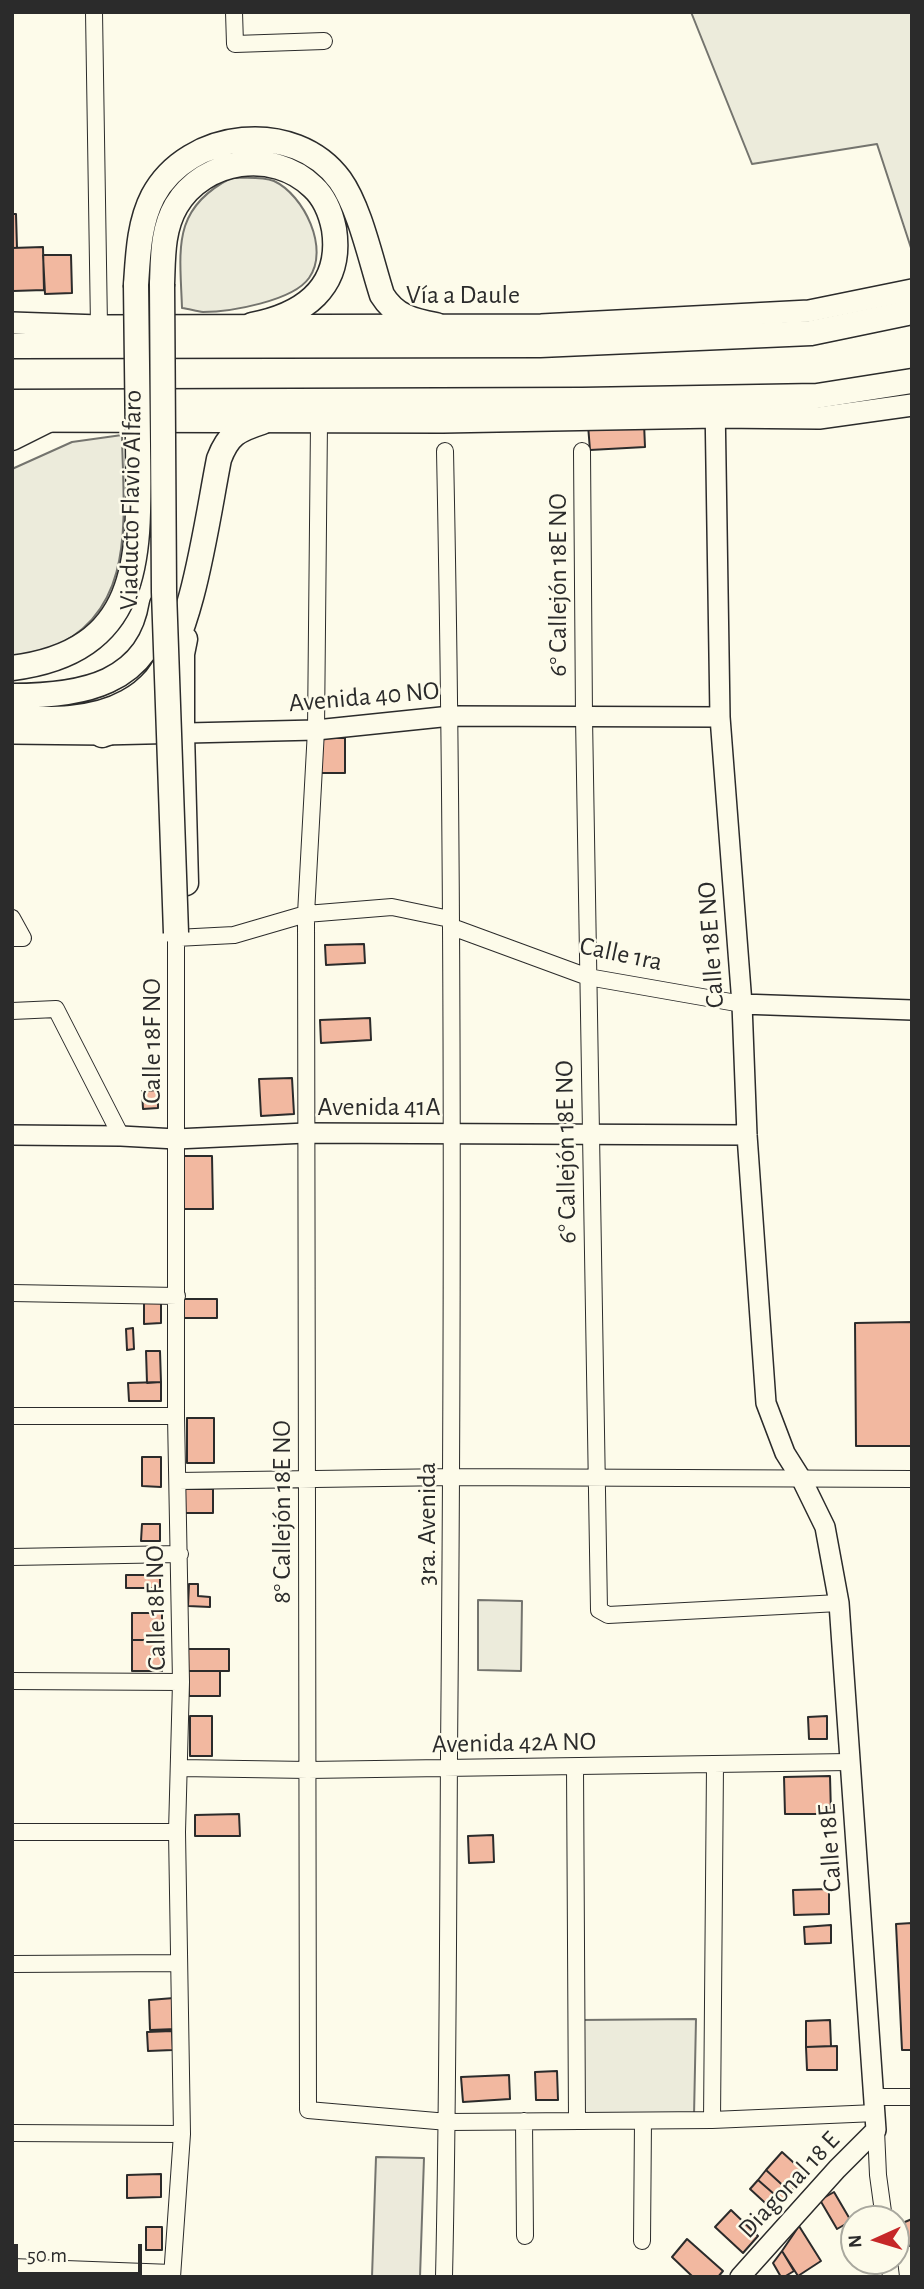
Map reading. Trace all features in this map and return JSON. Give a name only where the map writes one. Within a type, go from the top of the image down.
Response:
[{"type":"main road","points":[[12,668],[45,662],[80,646],[107,623],[128,588],[136,555],[138,519],[138,251],[144,220],[153,196],[166,176],[185,160],[206,149],[250,139],[294,145],[311,153],[340,179],[349,196],[382,295],[388,304],[398,314],[413,321],[436,325]]},
{"type":"main road","name":"Viaducto Flavio Alfaro","points":[[12,696],[59,695],[110,681],[130,667],[148,647],[159,625],[164,592],[162,284],[167,228],[185,193],[215,170],[236,164],[268,164],[301,176],[316,189],[325,203],[335,240],[334,258],[329,278],[307,305],[277,320],[252,325]]},
{"type":"main road","name":"Vía a Daule","points":[[12,323],[99,326],[541,325],[809,311],[912,290]]},
{"type":"main road","name":"Vía a Daule","points":[[12,346],[540,345],[811,333],[912,312]]},
{"type":"main road","points":[[12,421],[555,421],[817,396],[912,382]]},
{"type":"main road","points":[[12,402],[715,407],[819,418],[912,405]]},
{"type":"main road","points":[[12,439],[48,420]]},
{"type":"main road","points":[[102,734],[134,724],[162,706],[171,693],[182,654],[219,459],[225,443],[243,428],[262,422]]},
{"type":"main road","points":[[164,592],[176,935]]},
{"type":"main road","points":[[12,718],[63,719],[88,716],[127,702],[155,680],[169,659],[192,592]]},
{"type":"main road","points":[[176,935],[186,890],[182,654]]},
{"type":"street","points":[[94,12],[99,326]]},
{"type":"street","points":[[234,12],[235,44],[324,41]]},
{"type":"street","name":"Calle 18E NO","points":[[715,407],[720,717],[742,1003],[747,1135],[766,1403],[785,1453],[802,1480]]},
{"type":"street","name":"8° Callejón 18E NO","points":[[319,422],[316,730],[306,914],[308,2110],[448,2122]]},
{"type":"street","name":"3ra. Avenida","points":[[444,2277],[448,2122],[452,1477],[448,923],[450,716],[445,451]]},
{"type":"street","name":"6° Callejón 18E NO","points":[[582,451],[599,1610],[608,1615],[839,1603]]},
{"type":"street","name":"Avenida 40 NO","points":[[12,734],[316,730],[450,716],[720,717]]},
{"type":"street","name":"Calle 1ra","points":[[176,935],[234,935],[306,914],[392,907],[448,923],[588,977],[742,1003],[912,1010]]},
{"type":"street","points":[[12,918],[18,938]]},
{"type":"street","name":"Calle 18F NO","points":[[172,2275],[181,2134],[177,1832],[181,1682],[176,1416],[176,935]]},
{"type":"street","points":[[12,1011],[56,1009],[121,1136]]},
{"type":"street","name":"Avenida 41A","points":[[12,1135],[176,1139],[306,1133],[747,1135]]},
{"type":"street","points":[[12,1293],[177,1296]]},
{"type":"street","points":[[12,1416],[176,1416]]},
{"type":"street","points":[[178,1481],[452,1477],[912,1479]]},
{"type":"street","name":"Calle 18E","points":[[802,1480],[825,1527],[839,1603],[882,2205]]},
{"type":"street","points":[[12,1557],[180,1554]]},
{"type":"street","points":[[12,1681],[181,1682]]},
{"type":"street","name":"Avenida 42A NO","points":[[180,1768],[307,1770],[849,1762]]},
{"type":"street","points":[[712,2120],[715,1765]]},
{"type":"street","points":[[575,1767],[577,2121]]},
{"type":"street","points":[[12,1832],[177,1832]]},
{"type":"street","points":[[12,1964],[179,1963]]},
{"type":"street","points":[[448,2122],[712,2120],[876,2113],[912,2096]]},
{"type":"street","name":"Diagonal 18 E","points":[[740,2277],[837,2169],[876,2113]]},
{"type":"street","points":[[642,2241],[643,2120]]},
{"type":"street","points":[[524,2121],[524,2236]]},
{"type":"street","points":[[12,2133],[181,2134]]},
{"type":"street","points":[[12,2267],[172,2275]]},
{"type":"shaded area","points":[[691,12],[912,12],[912,251],[877,144],[752,164]]},
{"type":"shaded area","points":[[231,178],[269,179],[285,188],[295,198],[311,224],[317,253],[315,266],[301,286],[276,299],[215,311],[182,308],[180,267],[183,232],[198,203]]},
{"type":"shaded area","points":[[122,435],[123,528],[120,558],[112,586],[99,611],[78,633],[45,651],[12,658],[12,469],[72,442]]},
{"type":"shaded area","points":[[478,1600],[522,1601],[521,1671],[478,1670]]},
{"type":"shaded area","points":[[696,2019],[694,2116],[581,2117],[580,2020]]},
{"type":"shaded area","points":[[376,2157],[424,2158],[420,2277],[372,2277]]},
{"type":"building","points":[[12,214],[16,214],[17,248],[12,248]]},
{"type":"building","points":[[43,247],[44,290],[13,291],[12,248]]},
{"type":"building","points":[[43,255],[71,255],[72,293],[45,294]]},
{"type":"building","points":[[644,423],[645,447],[590,450],[588,425]]},
{"type":"building","points":[[319,738],[345,738],[345,773],[319,773]]},
{"type":"building","points":[[364,944],[365,963],[326,965],[325,945]]},
{"type":"building","points":[[370,1018],[371,1040],[321,1043],[320,1020]]},
{"type":"building","points":[[292,1078],[294,1114],[261,1116],[259,1079]]},
{"type":"building","points":[[158,1090],[158,1108],[143,1109],[142,1091]]},
{"type":"building","points":[[183,1156],[212,1156],[213,1209],[184,1209]]},
{"type":"building","points":[[184,1299],[217,1299],[217,1318],[184,1318]]},
{"type":"building","points":[[144,1301],[161,1301],[161,1323],[144,1324]]},
{"type":"building","points":[[912,1322],[912,1446],[856,1446],[855,1323]]},
{"type":"building","points":[[133,1328],[134,1349],[127,1350],[126,1329]]},
{"type":"building","points":[[146,1351],[160,1351],[161,1382],[147,1383]]},
{"type":"building","points":[[161,1382],[161,1401],[129,1401],[128,1383]]},
{"type":"building","points":[[187,1418],[214,1418],[214,1463],[187,1463]]},
{"type":"building","points":[[142,1457],[161,1457],[161,1487],[142,1486]]},
{"type":"building","points":[[185,1489],[213,1489],[213,1513],[185,1513]]},
{"type":"building","points":[[142,1524],[160,1524],[160,1541],[141,1541]]},
{"type":"building","points":[[126,1575],[160,1575],[160,1588],[126,1588]]},
{"type":"building","points":[[189,1584],[198,1584],[198,1596],[210,1597],[210,1607],[188,1606]]},
{"type":"building","points":[[132,1613],[162,1613],[162,1640],[132,1640]]},
{"type":"building","points":[[132,1640],[162,1640],[162,1671],[132,1671]]},
{"type":"building","points":[[188,1649],[229,1649],[229,1671],[188,1671]]},
{"type":"building","points":[[188,1671],[220,1671],[220,1696],[189,1696]]},
{"type":"building","points":[[190,1716],[212,1716],[212,1756],[190,1756]]},
{"type":"building","points":[[827,1716],[827,1739],[809,1739],[808,1717]]},
{"type":"building","points":[[830,1776],[831,1814],[785,1814],[784,1777]]},
{"type":"building","points":[[239,1814],[240,1836],[195,1836],[195,1815]]},
{"type":"building","points":[[493,1835],[494,1862],[469,1863],[468,1836]]},
{"type":"building","points":[[829,1889],[829,1914],[794,1915],[793,1890]]},
{"type":"building","points":[[912,1923],[912,2050],[902,2050],[896,1924]]},
{"type":"building","points":[[831,1925],[831,1943],[805,1944],[804,1927]]},
{"type":"building","points":[[174,1998],[176,2029],[150,2030],[149,2000]]},
{"type":"building","points":[[830,2020],[831,2046],[806,2047],[806,2021]]},
{"type":"building","points":[[172,2031],[173,2050],[148,2051],[147,2032]]},
{"type":"building","points":[[837,2046],[837,2070],[807,2070],[806,2047]]},
{"type":"building","points":[[557,2071],[558,2100],[536,2100],[535,2072]]},
{"type":"building","points":[[509,2075],[510,2099],[463,2102],[461,2077]]},
{"type":"building","points":[[782,2152],[806,2174],[790,2192],[766,2170]]},
{"type":"building","points":[[766,2170],[790,2192],[782,2201],[758,2180]]},
{"type":"building","points":[[161,2174],[161,2197],[127,2198],[127,2175]]},
{"type":"building","points":[[758,2180],[782,2201],[774,2211],[750,2189]]},
{"type":"building","points":[[834,2192],[842,2205],[840,2227],[837,2229],[820,2200]]},
{"type":"building","points":[[731,2210],[758,2236],[743,2253],[715,2227]]},
{"type":"building","points":[[912,2219],[910,2246],[910,2220]]},
{"type":"building","points":[[799,2226],[821,2261],[798,2276],[782,2251]]},
{"type":"building","points":[[146,2227],[162,2227],[162,2250],[146,2250]]},
{"type":"building","points":[[687,2239],[723,2271],[718,2277],[693,2277],[672,2257]]},
{"type":"building","points":[[782,2251],[794,2271],[784,2277],[781,2277],[773,2263]]}]
